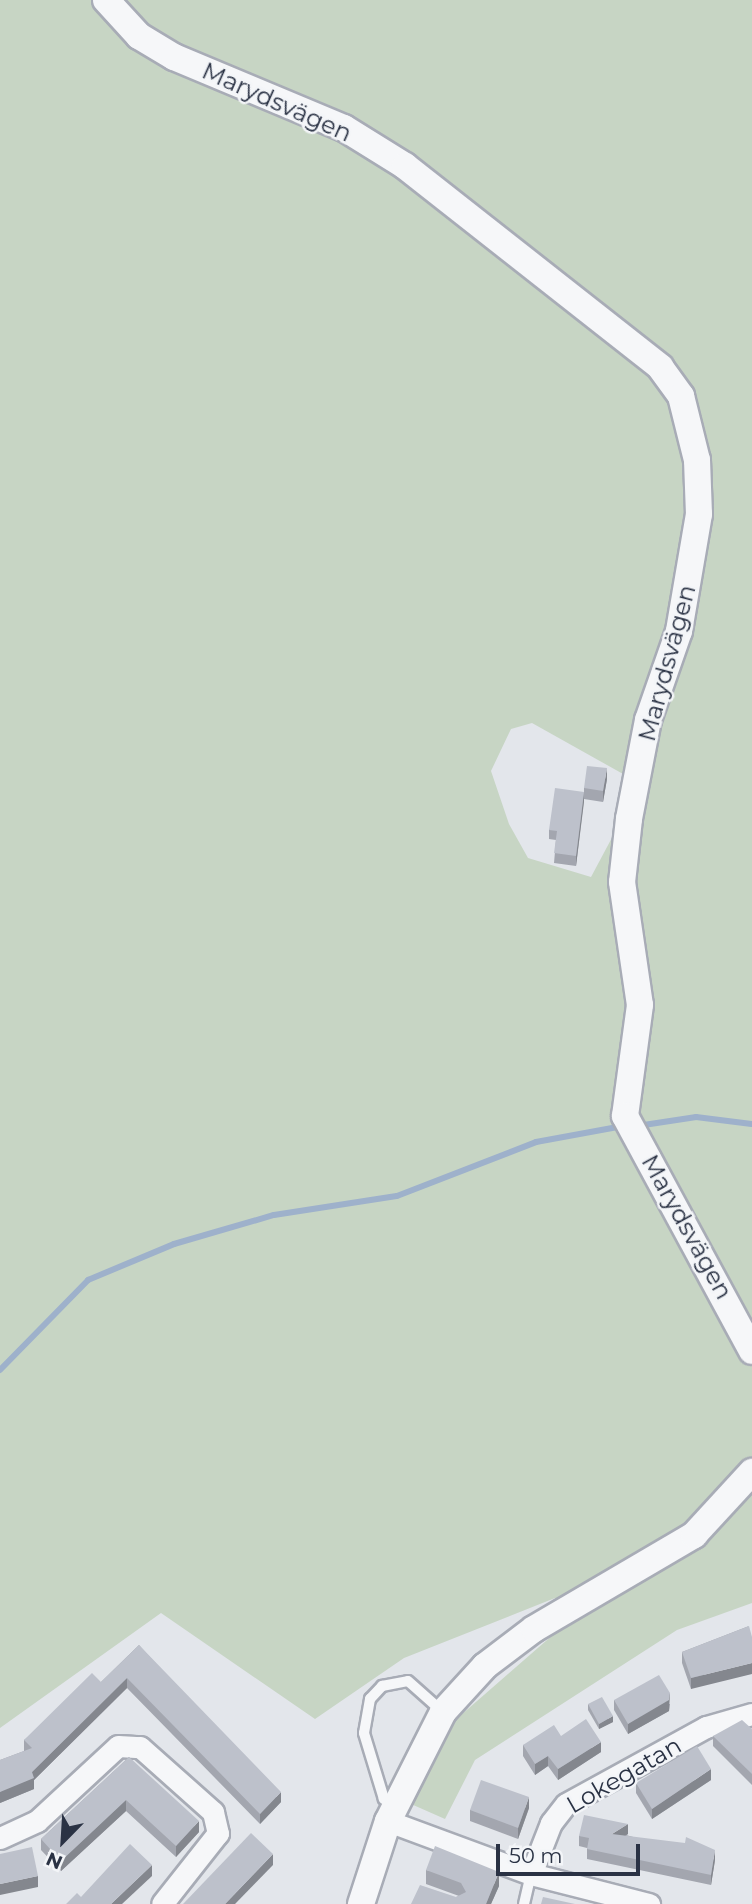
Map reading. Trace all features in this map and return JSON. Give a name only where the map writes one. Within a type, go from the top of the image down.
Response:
[{"type":"street","name":"Marydsvägen","points":[[106,0],[139,36],[174,57],[344,128],[405,166],[660,367],[681,396],[697,460],[699,514],[679,631],[648,720],[628,831],[622,882],[640,1005],[625,1116],[752,1351]]},
{"type":"street","points":[[361,1904],[392,1813],[443,1712],[485,1667],[534,1629],[694,1535],[752,1472]]},
{"type":"street","name":"Lokegatan","points":[[531,1874],[551,1823],[566,1804],[706,1727],[752,1714]]},
{"type":"street","points":[[0,1838],[37,1821],[118,1745],[140,1747],[212,1812],[218,1833],[162,1904]]},
{"type":"street","points":[[392,1813],[531,1874],[649,1904]]},
{"type":"lane","points":[[392,1813],[384,1799],[364,1733],[370,1699],[382,1686],[408,1681],[443,1712]]},
{"type":"lane","points":[[524,1904],[531,1874]]},
{"type":"green space","points":[[0,0],[752,0],[752,1603],[677,1630],[475,1760],[445,1819],[411,1804],[453,1722],[570,1620],[555,1598],[404,1658],[315,1719],[161,1613],[0,1728]],"holes":[[[532,723],[632,779],[615,832],[591,877],[528,858],[509,824],[491,771],[511,729]]]},
{"type":"building","points":[[587,766],[607,768],[603,791],[584,788]]},
{"type":"building","points":[[555,788],[584,792],[576,856],[554,853],[557,831],[549,830]]},
{"type":"building","points":[[749,1626],[752,1637],[752,1663],[691,1678],[682,1652]]},
{"type":"building","points":[[139,1645],[281,1792],[260,1814],[127,1678],[32,1772],[34,1778],[0,1792],[0,1760],[32,1748],[24,1740],[92,1673],[101,1682]]},
{"type":"building","points":[[659,1675],[670,1693],[669,1700],[628,1724],[614,1700]]},
{"type":"building","points":[[602,1697],[613,1716],[599,1724],[588,1704]]},
{"type":"building","points":[[586,1719],[601,1742],[558,1769],[548,1756],[535,1764],[523,1745],[554,1725],[561,1736]]},
{"type":"building","points":[[742,1720],[752,1729],[752,1774],[713,1736]]},
{"type":"building","points":[[697,1746],[711,1769],[652,1809],[636,1783]]},
{"type":"building","points":[[129,1757],[199,1821],[176,1846],[126,1800],[61,1861],[41,1839]]},
{"type":"building","points":[[481,1780],[529,1797],[518,1828],[470,1810]]},
{"type":"building","points":[[584,1815],[628,1824],[612,1834],[685,1843],[686,1837],[715,1850],[711,1875],[587,1849],[589,1838],[579,1836]]},
{"type":"building","points":[[251,1833],[273,1854],[225,1904],[183,1904]]},
{"type":"building","points":[[130,1844],[152,1865],[111,1904],[66,1904],[77,1893],[81,1897]]},
{"type":"building","points":[[435,1846],[499,1872],[486,1904],[411,1904],[420,1885],[456,1897],[466,1892],[461,1883],[426,1870]]},
{"type":"building","points":[[32,1847],[38,1876],[0,1884],[0,1854]]},
{"type":"building","points":[[543,1897],[575,1904],[541,1904]]},
{"type":"waterway","points":[[637,1126],[696,1117],[752,1124]]},
{"type":"waterway","points":[[0,1370],[88,1280],[174,1244],[274,1215],[397,1196],[536,1142],[618,1127]]}]
